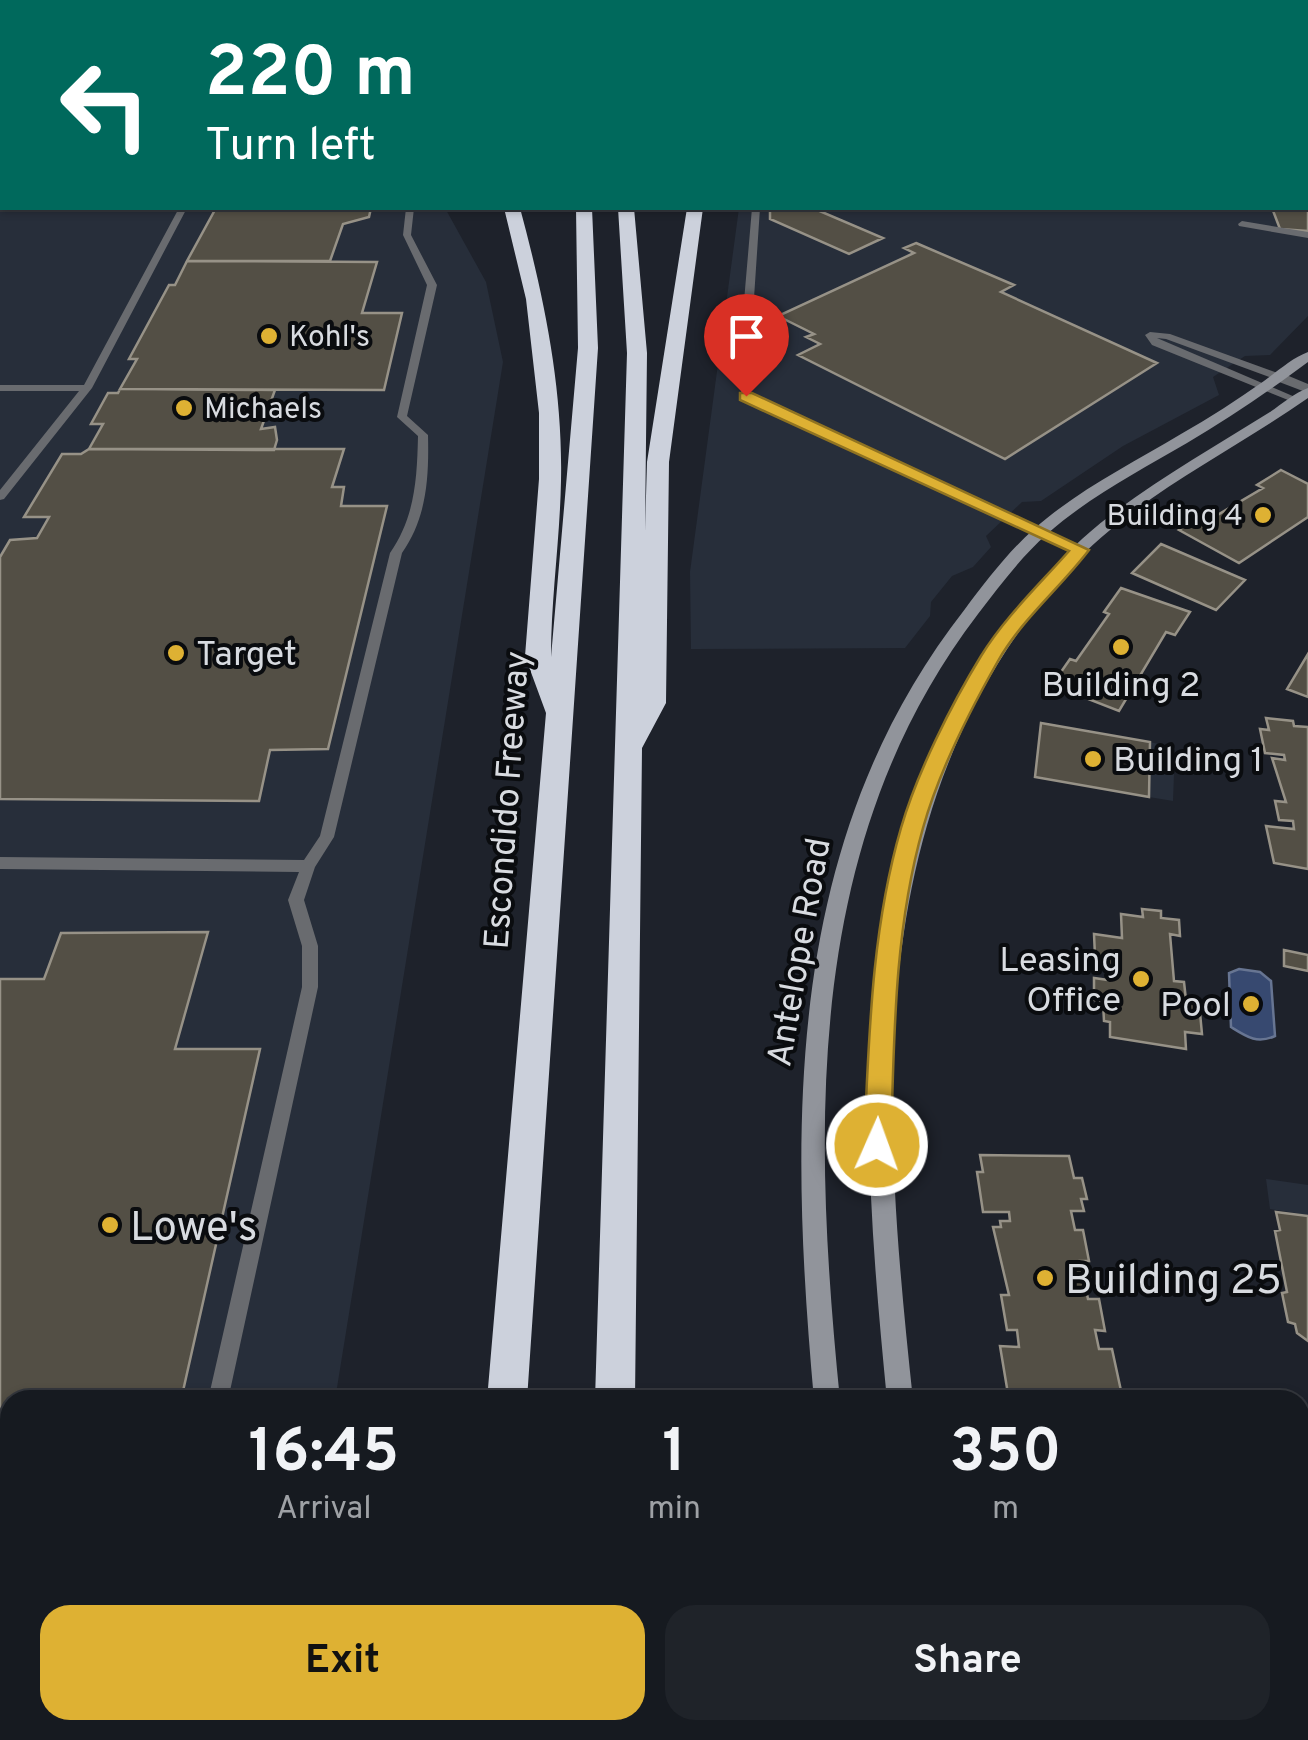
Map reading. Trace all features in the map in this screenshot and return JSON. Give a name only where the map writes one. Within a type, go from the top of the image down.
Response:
[{"type":"highway","points":[[512,210],[534,300],[546,380],[550,479],[538,656],[560,719]]},
{"type":"highway","name":"Escondido Freeway","points":[[508,1390],[588,348],[584,210]]},
{"type":"highway","points":[[615,1390],[636,353],[633,264],[626,210]]},
{"type":"highway","points":[[626,752],[653,703],[658,462],[695,210]]},
{"type":"main road","name":"Antelope Road","points":[[826,1390],[817,1298],[811,1152],[814,1060],[841,890],[877,774],[926,673],[970,610],[1040,532],[1099,486],[1264,388],[1308,356]]},
{"type":"main road","points":[[899,1390],[877,1145],[883,996],[896,901],[912,827],[961,711],[990,658],[1021,616],[1080,550],[1171,476],[1305,397]]},
{"type":"street","points":[[1279,378],[1305,397]]},
{"type":"lane","points":[[0,123],[0,134]]},
{"type":"lane","points":[[0,498],[87,388],[181,210]]},
{"type":"lane","points":[[220,1390],[310,987],[310,946],[296,900],[308,866],[327,837],[396,553],[412,534],[422,481],[423,435],[402,417],[432,285],[407,235],[410,210]]},
{"type":"lane","points":[[756,210],[748,314],[738,327],[746,396],[1080,550]]},
{"type":"lane","points":[[1242,224],[1308,235]]},
{"type":"lane","points":[[1279,378],[1167,336],[1150,335],[1155,343],[1264,388],[1305,397]]},
{"type":"lane","points":[[0,388],[87,388]]},
{"type":"lane","points":[[0,863],[308,866]]},
{"type":"shaded area","points":[[0,210],[446,210],[486,282],[503,362],[337,1390],[0,1390]]},
{"type":"shaded area","points":[[739,210],[1308,210],[1308,316],[1270,355],[1245,356],[1213,377],[1219,395],[1123,446],[1041,501],[1022,502],[986,536],[991,547],[973,567],[952,576],[931,602],[930,616],[905,648],[691,649],[690,572]]},
{"type":"shaded area","points":[[1150,742],[1175,748],[1173,801],[1149,797]]},
{"type":"shaded area","points":[[1266,1179],[1308,1185],[1308,1215],[1270,1209]]},
{"type":"water","name":"Pool","points":[[1239,969],[1260,972],[1271,981],[1275,1036],[1257,1039],[1231,1027],[1229,973]]},
{"type":"building","points":[[215,210],[371,210],[369,217],[343,224],[330,261],[187,261]]},
{"type":"building","points":[[770,210],[817,210],[883,238],[849,254],[770,219]]},
{"type":"building","points":[[1273,210],[1308,210],[1308,231],[1280,229]]},
{"type":"building","points":[[916,243],[1014,285],[1001,292],[1157,363],[1005,459],[798,355],[820,344],[806,337],[814,334],[778,316],[914,253],[904,248]]},
{"type":"building","name":"Kohl's","points":[[187,261],[377,262],[362,313],[402,313],[384,390],[120,389],[137,359],[129,359],[169,285],[175,285]]},
{"type":"building","name":"Michaels","points":[[120,389],[275,390],[261,429],[275,427],[274,450],[89,449],[103,424],[91,424],[108,393],[118,393]]},
{"type":"building","name":"Target","points":[[89,449],[344,449],[332,487],[344,487],[341,506],[387,506],[328,749],[270,750],[259,801],[0,799],[0,557],[10,540],[37,538],[49,517],[24,517],[62,454],[81,454]]},
{"type":"building","name":"Building 4","points":[[1281,470],[1308,484],[1308,517],[1239,563],[1179,530],[1207,513],[1214,517],[1263,488],[1257,485]]},
{"type":"building","points":[[1161,544],[1245,580],[1216,610],[1132,573]]},
{"type":"building","name":"Building 2","points":[[1121,588],[1190,612],[1175,635],[1166,632],[1119,711],[1052,685],[1070,659],[1076,661],[1109,614],[1104,612]]},
{"type":"building","points":[[1308,654],[1308,697],[1287,689]]},
{"type":"building","points":[[1266,718],[1308,727],[1308,869],[1274,863],[1266,826],[1294,829],[1293,821],[1279,820],[1275,801],[1286,802],[1272,758],[1285,760],[1284,755],[1265,753],[1260,729],[1269,730]]},
{"type":"building","name":"Building 1","points":[[1041,723],[1150,742],[1149,797],[1035,777]]},
{"type":"building","name":"Leasing Office","points":[[1142,909],[1161,911],[1161,918],[1179,920],[1180,936],[1170,934],[1174,981],[1184,982],[1186,1000],[1199,1002],[1202,1034],[1185,1032],[1186,1049],[1110,1037],[1103,1002],[1094,1000],[1094,978],[1108,980],[1107,958],[1095,956],[1094,934],[1122,938],[1121,914],[1143,917]]},
{"type":"building","name":"Lowe's","points":[[208,932],[175,1049],[260,1049],[183,1390],[0,1390],[0,979],[44,979],[61,933]]},
{"type":"building","points":[[1284,950],[1308,955],[1308,971],[1284,966]]},
{"type":"building","name":"Building 25","points":[[980,1155],[1069,1156],[1074,1178],[1082,1178],[1087,1199],[1081,1199],[1084,1211],[1071,1211],[1075,1230],[1083,1230],[1089,1261],[1080,1261],[1088,1299],[1099,1299],[1105,1331],[1095,1330],[1099,1349],[1112,1349],[1121,1390],[1007,1390],[1000,1346],[1019,1347],[1017,1330],[1007,1330],[1001,1295],[1009,1295],[993,1227],[1001,1227],[1000,1221],[1010,1221],[1009,1212],[983,1212],[977,1172],[983,1172]]},
{"type":"building","points":[[1276,1212],[1308,1216],[1308,1341],[1297,1333],[1295,1324],[1288,1322],[1282,1293],[1287,1292],[1275,1231],[1280,1230]]},
{"type":"place","name":"Kohl's","points":[[269,336]]},
{"type":"place","name":"Michaels","points":[[184,408]]},
{"type":"place","name":"Building 4","points":[[1263,515]]},
{"type":"place","name":"Building 2","points":[[1121,647]]},
{"type":"place","name":"Target","points":[[176,653]]},
{"type":"place","name":"Building 1","points":[[1093,759]]},
{"type":"place","name":"Leasing Office","points":[[1141,979]]},
{"type":"place","name":"Pool","points":[[1251,1004]]},
{"type":"place","name":"Lowe's","points":[[110,1225]]},
{"type":"place","name":"Building 25","points":[[1045,1278]]},
{"type":"route","points":[[746,396],[1080,550],[1021,616],[990,658],[930,778],[912,827],[896,901],[883,996],[877,1145]]}]
